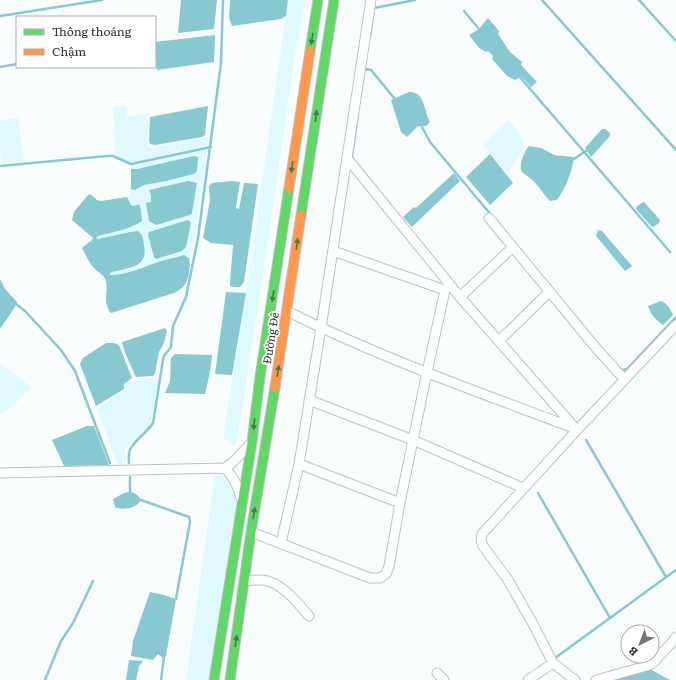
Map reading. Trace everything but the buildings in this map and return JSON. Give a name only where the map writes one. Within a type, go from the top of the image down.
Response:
[{"type":"street","name":"Đường Đê","points":[[214,680],[252,442],[260,377],[318,0]]},
{"type":"street","name":"Đường Đê","points":[[230,680],[251,532],[287,311],[334,0]]},
{"type":"street","points":[[281,543],[299,464],[371,0]]},
{"type":"street","points":[[347,158],[449,288],[460,297],[577,430]]},
{"type":"street","points":[[489,218],[549,292],[624,379]]},
{"type":"street","points":[[460,297],[513,247]]},
{"type":"street","points":[[333,251],[449,288]]},
{"type":"street","points":[[251,532],[370,578],[380,578],[386,574],[389,566],[400,503],[427,372],[449,288]]},
{"type":"street","points":[[499,341],[549,292]]},
{"type":"street","points":[[260,377],[287,311],[321,328],[427,372],[577,430]]},
{"type":"street","points":[[575,680],[553,664],[533,624],[508,580],[483,546],[481,540],[482,534],[624,379],[676,325]]},
{"type":"street","points":[[309,400],[413,440],[523,488]]},
{"type":"street","points":[[0,473],[225,468],[233,462],[252,442]]},
{"type":"street","points":[[299,464],[400,503]]},
{"type":"street","points":[[225,468],[233,476],[242,500]]},
{"type":"street","points":[[245,581],[267,581],[277,586],[286,592],[309,616]]},
{"type":"street","points":[[596,680],[650,665],[672,644],[676,637]]},
{"type":"street","points":[[528,680],[553,664]]},
{"type":"street","points":[[437,673],[444,680]]},
{"type":"shaded area","points":[[288,0],[306,0],[295,54],[263,275],[237,440],[234,446],[223,437],[246,293]]},
{"type":"shaded area","points":[[127,106],[127,116],[148,114],[148,147],[151,148],[209,137],[207,146],[134,162],[122,159],[116,155],[113,107]]},
{"type":"shaded area","points":[[18,118],[24,161],[2,163],[0,152],[0,120]]},
{"type":"shaded area","points":[[509,120],[523,140],[523,145],[520,155],[511,168],[509,177],[483,145]]},
{"type":"shaded area","points":[[204,150],[207,151],[190,262],[189,258],[184,255],[124,274],[110,275],[110,273],[141,263],[145,259],[142,235],[138,231],[98,240],[96,238],[98,236],[128,229],[142,221],[138,204],[133,206],[131,205],[127,197],[130,196],[131,189],[135,190],[144,185],[194,174],[198,157],[194,156],[137,169],[131,169],[132,165]],"holes":[[[151,195],[192,213],[190,215],[156,225],[149,221],[146,204],[151,202]]]},
{"type":"shaded area","points":[[0,363],[31,387],[12,407],[0,414]]},
{"type":"shaded area","points":[[140,379],[158,380],[150,423],[148,428],[125,449],[125,464],[119,467],[97,409],[126,390],[126,384]]},
{"type":"shaded area","points":[[220,474],[232,483],[236,496],[237,507],[211,680],[186,680],[215,475]]},
{"type":"water","points":[[181,0],[217,0],[214,29],[178,33]]},
{"type":"water","points":[[230,0],[288,0],[286,16],[281,19],[232,26],[229,18]]},
{"type":"water","points":[[488,18],[499,31],[498,34],[510,52],[522,62],[521,65],[537,82],[531,87],[521,76],[515,80],[507,76],[492,59],[493,56],[488,51],[486,52],[479,48],[469,35],[479,29]]},
{"type":"water","points":[[215,35],[214,62],[157,70],[156,42]]},
{"type":"water","points":[[409,92],[418,95],[421,98],[430,122],[426,126],[418,126],[407,137],[401,132],[391,100]]},
{"type":"water","points":[[208,106],[205,135],[202,137],[155,145],[150,144],[150,117]]},
{"type":"water","points":[[602,129],[605,129],[610,133],[610,136],[591,157],[585,148]]},
{"type":"water","points":[[529,146],[541,148],[554,155],[573,157],[574,159],[568,180],[557,200],[550,201],[538,186],[521,170],[523,157]]},
{"type":"water","points":[[490,154],[513,183],[490,205],[466,177]]},
{"type":"water","points":[[194,156],[198,157],[197,171],[194,174],[144,185],[135,190],[131,189],[131,169],[137,169]]},
{"type":"water","points":[[454,173],[460,181],[412,227],[403,217],[414,207],[416,208]]},
{"type":"water","points":[[188,181],[197,183],[192,213],[190,215],[156,225],[149,221],[146,203],[151,202],[149,190]]},
{"type":"water","points":[[232,181],[240,182],[236,208],[239,209],[244,183],[258,184],[244,282],[240,287],[230,286],[233,245],[211,243],[203,238],[210,200],[209,186],[212,183]]},
{"type":"water","points":[[90,194],[97,200],[101,201],[127,197],[131,205],[133,206],[139,204],[141,210],[142,221],[126,229],[98,236],[96,238],[98,239],[138,231],[141,234],[145,253],[140,263],[130,268],[110,273],[110,275],[124,274],[184,255],[189,258],[190,265],[188,277],[180,290],[111,313],[108,309],[106,300],[107,287],[103,275],[96,270],[88,260],[82,248],[93,238],[72,220],[74,212]]},
{"type":"water","points":[[644,202],[660,220],[659,223],[653,227],[636,209],[637,206]]},
{"type":"water","points":[[188,220],[191,223],[186,247],[182,251],[156,259],[154,257],[148,235],[149,232]]},
{"type":"water","points":[[598,230],[602,231],[632,266],[625,271],[596,236]]},
{"type":"water","points":[[0,279],[5,289],[17,302],[0,329]]},
{"type":"water","points":[[226,292],[246,293],[232,375],[215,374]]},
{"type":"water","points":[[661,301],[667,305],[673,315],[663,325],[654,317],[648,306]]},
{"type":"water","points":[[165,328],[167,331],[164,343],[159,352],[155,373],[153,376],[136,377],[125,353],[122,342]]},
{"type":"water","points":[[106,343],[114,343],[119,345],[132,378],[124,384],[124,389],[96,406],[80,364],[83,358]]},
{"type":"water","points":[[175,354],[212,355],[205,394],[165,393],[170,381],[171,358]]},
{"type":"water","points":[[87,426],[94,426],[109,465],[64,466],[52,440]]},
{"type":"water","points":[[130,492],[139,497],[141,500],[139,503],[130,508],[122,509],[115,507],[113,499],[124,493]]},
{"type":"water","points":[[150,592],[176,599],[166,656],[163,658],[158,654],[153,660],[131,656],[133,641]]},
{"type":"water","points":[[129,660],[143,661],[139,666],[136,680],[126,680]]},
{"type":"water","points":[[650,669],[670,680],[613,680]]},
{"type":"waterway","points":[[0,16],[102,0]]},
{"type":"waterway","points":[[129,463],[129,453],[132,446],[153,423],[163,360],[164,356],[171,347],[173,326],[186,297],[198,238],[221,63],[223,0]]},
{"type":"waterway","points":[[370,36],[374,8],[415,0]]},
{"type":"waterway","points":[[542,0],[676,150]]},
{"type":"waterway","points":[[639,0],[676,41]]},
{"type":"waterway","points":[[464,11],[479,29]]},
{"type":"waterway","points":[[0,67],[16,64]]},
{"type":"waterway","points":[[365,69],[371,70],[394,98]]},
{"type":"waterway","points":[[519,76],[670,252]]},
{"type":"waterway","points":[[354,160],[352,156],[358,114]]},
{"type":"waterway","points":[[421,125],[430,142],[492,216]]},
{"type":"waterway","points":[[0,166],[107,156],[113,156],[131,164],[211,147]]},
{"type":"waterway","points":[[574,159],[586,151]]},
{"type":"waterway","points":[[16,304],[25,311],[61,350],[75,371],[110,463]]},
{"type":"waterway","points":[[619,369],[627,369],[676,317]]},
{"type":"waterway","points":[[586,440],[666,577]]},
{"type":"waterway","points":[[130,477],[130,492]]},
{"type":"waterway","points":[[538,493],[610,618]]},
{"type":"waterway","points":[[141,500],[189,517],[190,522],[176,599]]},
{"type":"waterway","points":[[555,658],[676,570]]},
{"type":"waterway","points":[[45,680],[61,641],[73,623],[93,581]]},
{"type":"waterway","points":[[161,680],[164,657]]},
{"type":"traffic: fast","points":[[310,51],[318,0]]},
{"type":"traffic: fast","points":[[301,215],[334,0]]},
{"type":"traffic: fast","points":[[214,680],[252,442],[260,377],[289,188]]},
{"type":"traffic: fast","points":[[230,680],[251,532],[275,387]]},
{"type":"traffic: slow","points":[[289,188],[310,51]]},
{"type":"traffic: slow","points":[[275,387],[301,215]]}]
